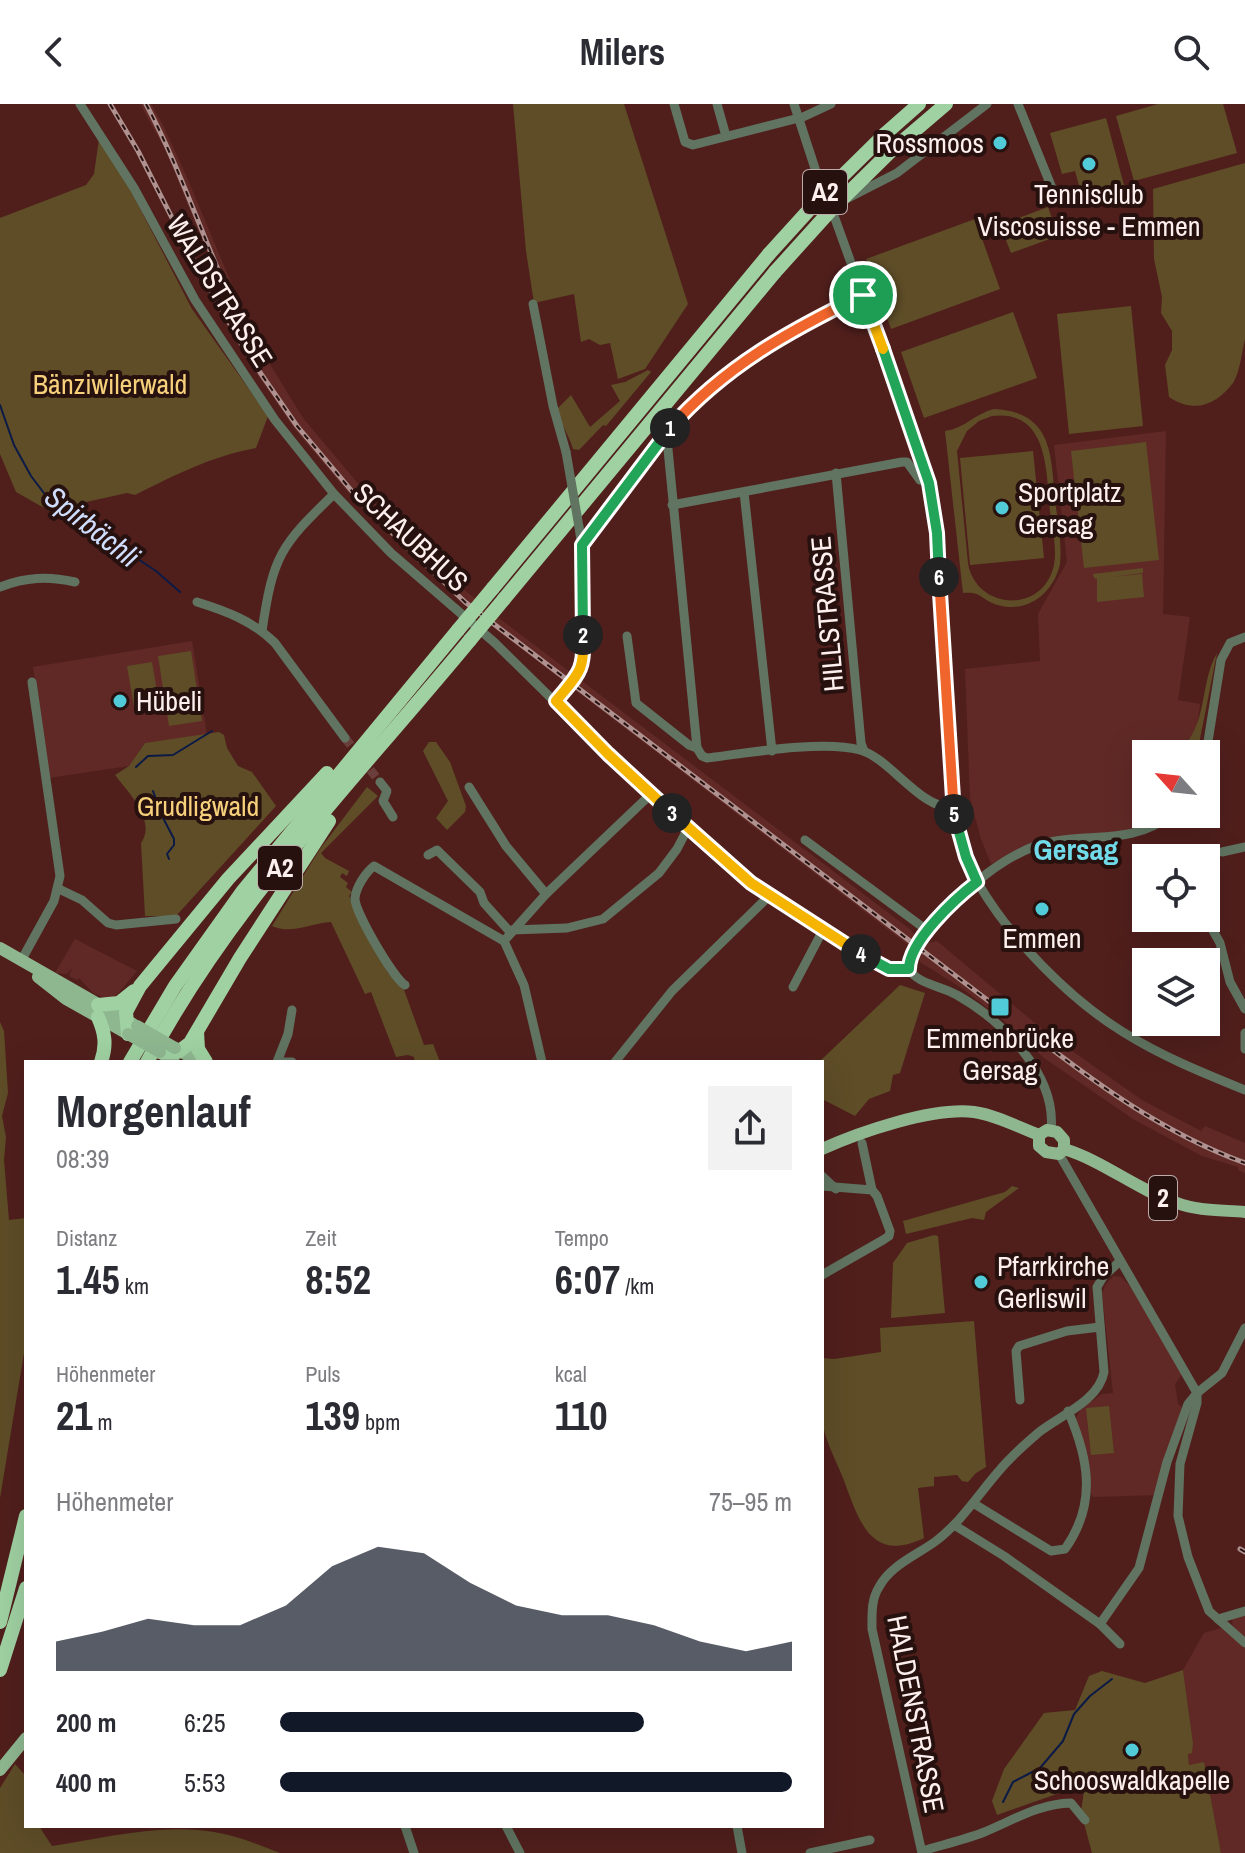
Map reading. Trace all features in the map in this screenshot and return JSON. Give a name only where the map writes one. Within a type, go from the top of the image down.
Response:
[{"type":"highway","name":"A2","points":[[148,1060],[187,993],[236,923],[470,640],[498,594],[769,254],[818,200],[919,104]]},
{"type":"highway","name":"A2","points":[[131,1060],[207,939],[458,630],[498,594],[831,210],[891,151],[946,104]]},
{"type":"highway","points":[[172,1054],[197,1032],[240,958],[319,835],[420,708],[431,687]]},
{"type":"highway","points":[[104,1055],[129,1027],[127,1008],[140,986],[241,863],[346,750],[361,746]]},
{"type":"highway","points":[[104,1055],[105,1031],[98,1011],[122,1002],[140,986]]},
{"type":"highway","points":[[197,1032],[198,1049],[205,1060]]},
{"type":"highway","points":[[0,1622],[24,1524]]},
{"type":"highway","points":[[0,1670],[24,1594]]},
{"type":"main road","points":[[0,948],[21,961],[58,993],[129,1027],[172,1054],[192,1060]]},
{"type":"main road","points":[[824,1138],[860,1127],[886,1125],[942,1113],[972,1112],[993,1116],[1062,1137],[1061,1151],[1049,1153],[1040,1148],[1045,1132]]},
{"type":"main road","points":[[824,1148],[886,1125]]},
{"type":"main road","name":"2","points":[[1061,1151],[1089,1158],[1175,1203],[1245,1212]]},
{"type":"main road","points":[[0,1770],[24,1740]]},
{"type":"street","name":"WALDSTRASSE","points":[[80,104],[134,188],[195,300],[275,420],[334,494]]},
{"type":"street","points":[[674,104],[685,142],[689,145],[803,117],[831,104]]},
{"type":"street","points":[[717,104],[726,136]]},
{"type":"street","points":[[794,104],[824,196]]},
{"type":"street","points":[[837,201],[897,173],[987,104]]},
{"type":"street","points":[[1018,104],[1056,198]]},
{"type":"street","points":[[831,195],[837,201],[837,209],[833,213],[825,214],[820,210],[819,202],[824,196],[831,195]]},
{"type":"street","points":[[833,213],[929,483],[937,533],[953,807],[961,842],[977,882],[1020,941],[1097,1014],[1124,1033],[1168,1056],[1245,1090]]},
{"type":"street","points":[[582,545],[664,435],[692,403],[747,358],[863,295]]},
{"type":"street","points":[[533,304],[553,406],[566,452],[582,545],[584,654],[581,670],[558,698]]},
{"type":"street","points":[[664,435],[667,439],[697,748],[702,756],[831,746],[864,751],[937,805],[953,807]]},
{"type":"street","points":[[672,505],[907,462],[920,480],[929,483]]},
{"type":"street","name":"HILLSTRASSE","points":[[836,473],[864,751]]},
{"type":"street","points":[[744,492],[772,751]]},
{"type":"street","name":"SCHAUBHUS","points":[[262,631],[271,577],[277,561],[287,543],[334,494],[391,553],[558,698],[651,794],[769,896],[874,962],[889,969],[909,969],[918,979],[957,995],[1009,1034],[1038,1077],[1048,1100],[1045,1132]]},
{"type":"street","points":[[0,587],[29,578],[51,577],[75,582]]},
{"type":"street","points":[[197,602],[228,612],[262,631],[275,643],[345,738]]},
{"type":"street","points":[[627,636],[636,703],[697,748]]},
{"type":"street","points":[[1208,740],[1221,660],[1230,643],[1245,637]]},
{"type":"street","points":[[21,961],[59,889],[60,870],[32,682]]},
{"type":"street","points":[[380,782],[387,791],[383,801],[393,817]]},
{"type":"street","points":[[469,787],[506,846],[546,894]]},
{"type":"street","points":[[509,934],[546,894],[651,794]]},
{"type":"street","points":[[405,985],[393,975],[356,904],[357,890],[370,868],[374,866],[509,934],[567,928],[603,919],[659,873],[688,828]]},
{"type":"street","points":[[909,969],[913,951],[958,898],[1022,852],[1047,842],[1110,838],[1139,833],[1148,828]]},
{"type":"street","points":[[805,840],[928,931]]},
{"type":"street","points":[[1222,852],[1245,847]]},
{"type":"street","points":[[428,855],[437,850],[480,892],[484,903],[509,934],[542,1060]]},
{"type":"street","points":[[59,889],[82,900],[108,923],[116,925],[176,919]]},
{"type":"street","points":[[617,1060],[672,991],[769,896]]},
{"type":"street","points":[[793,987],[823,930]]},
{"type":"street","points":[[1214,932],[1220,943],[1230,982],[1245,1009]]},
{"type":"street","points":[[281,1060],[292,1010]]},
{"type":"street","points":[[1245,1033],[1245,1049]]},
{"type":"street","points":[[824,1274],[889,1236],[889,1226],[872,1190],[862,1143]]},
{"type":"street","points":[[1061,1151],[1119,1262],[1197,1393],[1180,1464],[1178,1516],[1193,1570],[1209,1611],[1245,1643]]},
{"type":"street","points":[[1072,1174],[1080,1162],[1089,1158]]},
{"type":"street","points":[[824,1178],[836,1189]]},
{"type":"street","points":[[824,1186],[872,1190]]},
{"type":"street","name":"HALDENSTRASSE","points":[[922,1852],[872,1629],[872,1606],[880,1585],[888,1575],[938,1540],[1018,1450],[1096,1391],[1102,1383],[1104,1372],[1097,1287],[1119,1262]]},
{"type":"street","points":[[1020,1400],[1016,1351],[1019,1346],[1067,1331],[1100,1327]]},
{"type":"street","points":[[1100,1624],[1139,1568],[1167,1462],[1188,1404],[1222,1373],[1245,1328]]},
{"type":"street","points":[[973,1503],[1051,1551],[1065,1549],[1083,1517],[1088,1496],[1087,1480],[1068,1411]]},
{"type":"street","points":[[954,1525],[1004,1556],[1100,1624],[1120,1644]]},
{"type":"street","points":[[1218,1619],[1245,1611]]},
{"type":"street","points":[[922,1852],[981,1833],[1028,1811],[1060,1803],[1071,1803],[1085,1820]]},
{"type":"street","points":[[406,1828],[414,1853]]},
{"type":"street","points":[[507,1828],[520,1853]]},
{"type":"street","points":[[737,1828],[742,1853]]},
{"type":"street","points":[[810,1853],[870,1840]]},
{"type":"shaded area","points":[[140,104],[151,104],[162,123],[240,304],[271,366],[303,418],[399,530],[452,580],[504,622],[911,930],[915,935],[908,945],[497,630],[416,561],[348,492],[294,428],[243,353],[203,285],[214,279],[229,306],[166,151]]},
{"type":"shaded area","points":[[1166,431],[1163,614],[1190,617],[1178,700],[1200,704],[1197,729],[1189,740],[1132,740],[1132,828],[1140,828],[1068,836],[991,864],[970,798],[965,669],[1040,661],[1038,614],[1067,562],[1054,445]]},
{"type":"shaded area","name":"Hübeli","points":[[192,641],[207,735],[145,743],[129,766],[49,778],[33,667]]},
{"type":"shaded area","points":[[75,939],[137,971],[115,997],[93,993],[79,978],[69,976],[72,968],[67,974],[55,973]]},
{"type":"shaded area","points":[[937,941],[1048,1034],[1142,1100],[1201,1131],[1205,1126],[1245,1143],[1245,1173],[1238,1167],[1202,1156],[1133,1119],[1044,1058],[963,989],[920,962],[920,953],[925,944]]},
{"type":"shaded area","points":[[1114,1276],[1121,1277],[1130,1286],[1182,1374],[1175,1384],[1178,1404],[1185,1410],[1158,1495],[1093,1497],[1090,1491],[1076,1418],[1081,1409],[1102,1394],[1113,1393],[1102,1293]]},
{"type":"shaded area","points":[[1245,1614],[1245,1853],[1221,1853],[1204,1763],[1189,1765],[1188,1753],[1193,1743],[1183,1670],[1204,1633],[1221,1628],[1228,1634],[1233,1627],[1232,1619]]},
{"type":"green space","points":[[513,104],[624,104],[688,304],[645,369],[618,379],[610,343],[600,345],[589,339],[581,342],[574,294],[534,303],[526,251]]},
{"type":"green space","points":[[1158,104],[1223,104],[1237,153],[1134,181],[1116,116]]},
{"type":"green space","name":"Tennisclub Viscosuisse - Emmen","points":[[1106,118],[1125,189],[1083,200],[1075,171],[1062,174],[1050,133]]},
{"type":"green space","name":"Bänziwilerwald","points":[[99,139],[121,172],[192,309],[268,416],[256,448],[209,461],[135,495],[127,493],[68,506],[102,533],[99,539],[16,492],[0,454],[0,218],[86,185],[94,174]]},
{"type":"green space","points":[[1245,163],[1245,339],[1240,361],[1233,383],[1220,396],[1206,404],[1188,405],[1169,397],[1165,365],[1172,350],[1172,331],[1161,313],[1162,297],[1154,259],[1153,189]]},
{"type":"green space","points":[[1048,207],[1058,236],[1011,253],[1000,225]]},
{"type":"green space","points":[[975,219],[1000,289],[891,329],[866,259]]},
{"type":"green space","points":[[1131,306],[1143,426],[1069,434],[1057,314]]},
{"type":"green space","points":[[1013,312],[1037,378],[924,418],[901,352]]},
{"type":"green space","points":[[648,370],[651,372],[606,426],[603,425],[579,450],[573,449],[557,409],[571,395],[590,427],[620,401],[611,385],[625,382]]},
{"type":"green space","points":[[987,411],[1013,412],[1028,418],[1045,439],[1052,468],[1060,564],[1046,592],[1020,606],[998,605],[978,595],[963,593],[945,431],[959,427]],"holes":[[[992,416],[1011,416],[1025,422],[1041,446],[1055,557],[1052,572],[1044,586],[1020,600],[993,597],[973,578],[968,563],[957,451],[967,431],[979,421]]]},
{"type":"green space","points":[[1146,442],[1159,560],[1084,568],[1071,451]]},
{"type":"green space","name":"Sportplatz Gersag","points":[[1033,451],[1044,558],[970,565],[960,458]]},
{"type":"green space","points":[[1143,568],[1143,573],[1112,577],[1142,574],[1144,597],[1097,602],[1097,579],[1093,574]]},
{"type":"green space","points":[[191,651],[202,721],[169,726],[158,656]]},
{"type":"green space","points":[[1217,653],[1200,740],[1189,740],[1198,720]]},
{"type":"green space","points":[[152,662],[159,703],[134,707],[127,666]]},
{"type":"green space","name":"Grudligwald","points":[[219,732],[224,735],[227,748],[238,766],[252,772],[276,806],[176,916],[145,916],[141,843],[146,825],[139,807],[115,775],[129,766],[145,743]]},
{"type":"green space","points":[[429,742],[436,742],[450,762],[466,806],[465,812],[447,830],[436,818],[448,801],[423,751]]},
{"type":"green space","points":[[367,787],[378,796],[321,853],[349,871],[347,876],[342,873],[340,877],[348,883],[346,887],[352,892],[349,896],[388,973],[403,987],[424,1045],[433,1044],[439,1060],[415,1060],[408,1055],[396,1057],[371,992],[365,994],[331,922],[294,929],[272,926],[320,849]]},
{"type":"green space","points":[[900,985],[925,993],[900,1073],[893,1075],[890,1091],[869,1099],[855,1116],[824,1100],[824,1060],[821,1060]]},
{"type":"green space","points":[[0,1022],[4,1031],[8,1093],[2,1116],[6,1137],[4,1160],[9,1220],[24,1218],[24,1353],[0,1498]]},
{"type":"green space","points":[[1012,1186],[1019,1188],[986,1212],[984,1220],[972,1218],[906,1234],[903,1221],[1005,1192]]},
{"type":"green space","points":[[938,1236],[945,1313],[891,1318],[893,1263],[907,1243]]},
{"type":"green space","points":[[974,1321],[986,1467],[968,1482],[957,1475],[934,1477],[934,1486],[918,1488],[924,1538],[906,1545],[891,1546],[869,1534],[855,1509],[824,1428],[824,1358],[881,1352],[880,1328]]},
{"type":"green space","points":[[1109,1406],[1114,1453],[1091,1455],[1086,1408]]},
{"type":"green space","points":[[1183,1670],[1193,1743],[1192,1753],[1188,1754],[1189,1765],[1204,1762],[1221,1853],[1092,1853],[1081,1812],[1085,1784],[997,1815],[992,1801],[1004,1769],[1044,1713],[1075,1710],[1089,1676],[1102,1671],[1145,1683]]},
{"type":"green space","points":[[15,1764],[24,1774],[24,1828],[40,1828],[52,1846],[173,1829],[231,1835],[280,1853],[0,1853],[0,1788]]},
{"type":"waterway","name":"Spirbächli","points":[[0,405],[14,445],[31,476],[50,501],[156,571],[180,592]]},
{"type":"waterway","name":"Spirbächli","points":[[136,767],[148,756],[173,755],[212,731]]},
{"type":"waterway","name":"Spirbächli","points":[[153,791],[174,839],[174,845],[167,854],[169,859]]},
{"type":"waterway","points":[[1003,1802],[1013,1782],[1040,1768],[1063,1741],[1074,1714],[1090,1696],[1112,1679]]},
{"type":"tunnel","points":[[345,738],[380,782]]},
{"type":"railway","points":[[110,104],[246,352],[297,426],[367,509],[465,602],[1007,1015]]},
{"type":"railway","points":[[146,104],[252,343]]},
{"type":"railway","points":[[1027,1030],[1078,1069],[1158,1122],[1245,1163]]},
{"type":"railway","points":[[1240,1549],[1245,1552]]},
{"type":"place","name":"Rossmoos","points":[[1000,143]]},
{"type":"place","name":"Tennisclub Viscosuisse - Emmen","points":[[1089,164]]},
{"type":"place","name":"Sportplatz Gersag","points":[[1002,508]]},
{"type":"place","name":"Hübeli","points":[[120,701]]},
{"type":"place","name":"Emmen","points":[[1042,909]]},
{"type":"place","name":"Emmenbrücke Gersag","points":[[1000,1007]]},
{"type":"place","name":"Pfarrkirche Gerliswil","points":[[981,1282]]},
{"type":"place","name":"Schooswaldkapelle","points":[[1132,1750]]},
{"type":"district","name":"Gersag","points":[[1076,850]]},
{"type":"route","points":[[863,295],[929,483],[937,533],[953,807],[961,842],[977,882],[930,929],[913,951],[909,969],[897,970],[874,962],[751,883],[608,754],[556,701],[583,665],[582,545],[664,435],[692,403],[747,358],[863,295]]}]
